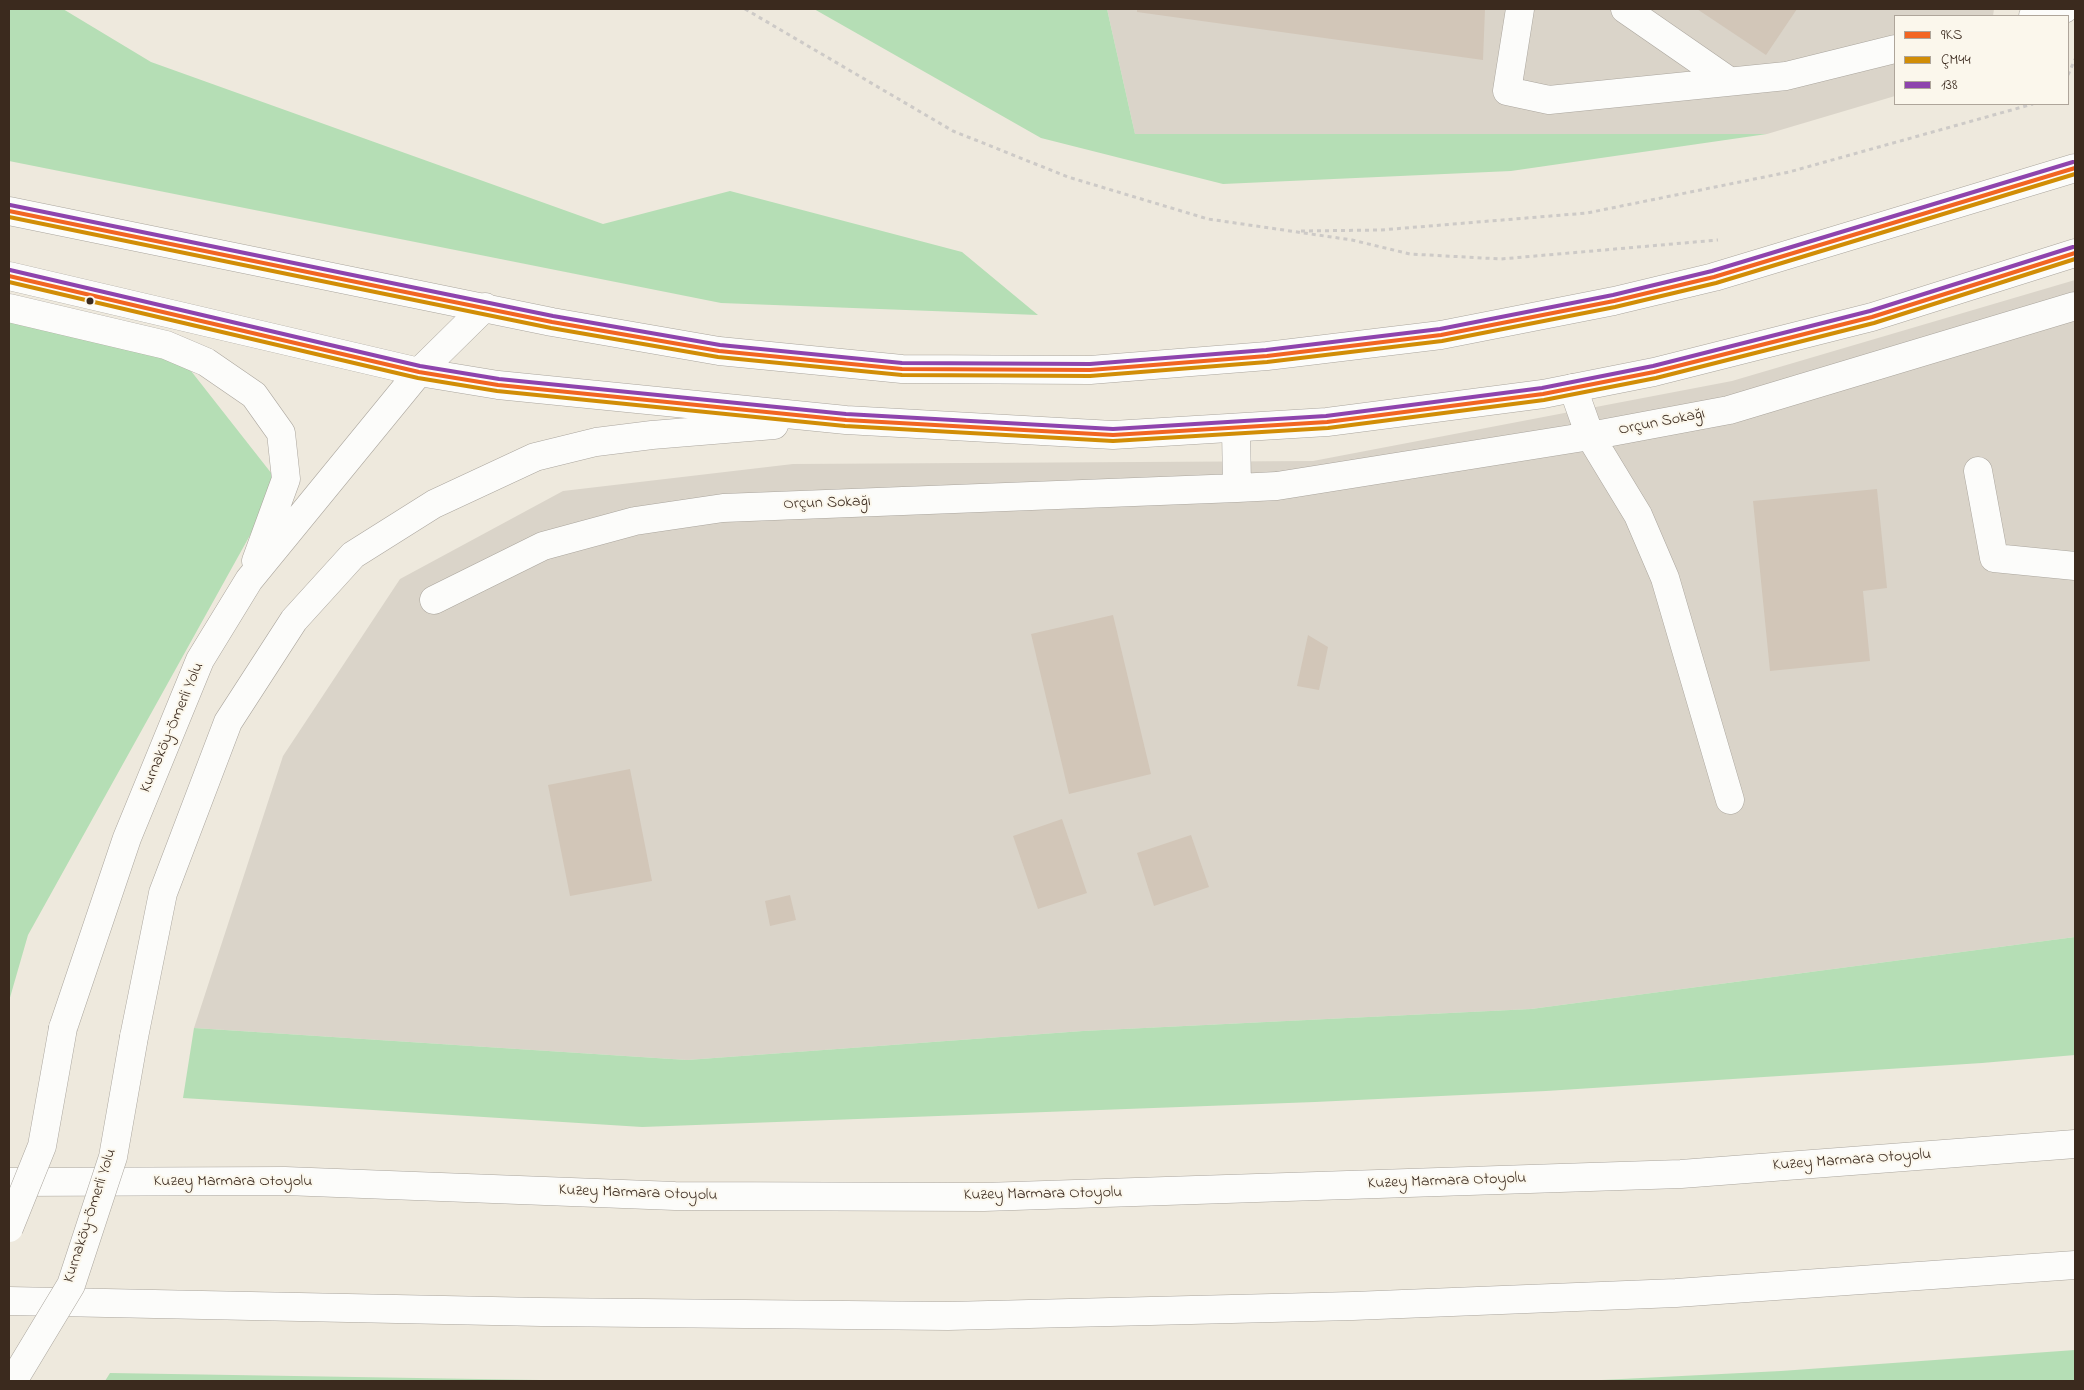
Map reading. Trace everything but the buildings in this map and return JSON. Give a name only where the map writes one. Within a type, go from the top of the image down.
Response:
[{"type":"main road","points":[[1520,9],[1506,91],[1549,100],[1786,76],[1894,49]]},
{"type":"main road","points":[[1625,9],[1728,81]]},
{"type":"main road","points":[[2037,15],[2064,9]]},
{"type":"main road","points":[[9,211],[552,322],[719,350],[902,369],[1090,370],[1267,356],[1441,335],[1614,301],[1714,277],[2075,168]]},
{"type":"main road","points":[[9,276],[419,372],[498,385],[846,420],[1113,435],[1327,422],[1543,394],[1654,372],[1872,317],[2075,254]]},
{"type":"main road","name":"Orçun Sokağı","points":[[434,600],[542,546],[635,521],[723,508],[1277,486],[1590,436],[1729,410],[2075,306]]},
{"type":"main road","name":"Kurnaköy-Ömerli Yolu","points":[[9,1228],[42,1146],[63,1028],[127,838],[200,660],[249,580],[419,372],[485,307]]},
{"type":"main road","points":[[9,308],[166,345],[206,362],[254,395],[281,432],[286,479],[249,580]]},
{"type":"main road","points":[[1573,388],[1590,436],[1638,515],[1665,578],[1730,800]]},
{"type":"main road","name":"Kurnaköy-Ömerli Yolu","points":[[13,1381],[71,1285],[113,1157],[134,1037],[163,893],[228,722],[294,620],[353,555],[434,504],[535,457],[596,442],[652,435],[846,420]]},
{"type":"main road","points":[[1236,428],[1237,488]]},
{"type":"main road","points":[[1978,471],[1994,558],[2075,566]]},
{"type":"main road","name":"Kuzey Marmara Otoyolu","points":[[9,1182],[285,1181],[675,1196],[984,1197],[1681,1174],[2075,1144]]},
{"type":"main road","points":[[9,1301],[532,1312],[948,1316],[1353,1306],[1666,1293],[2075,1265]]},
{"type":"path","points":[[744,9],[953,131],[1068,177],[1208,219],[1352,240],[1410,254],[1501,260],[1726,239]]},
{"type":"path","points":[[2069,73],[2075,59]]},
{"type":"path","points":[[1292,231],[1381,230],[1587,213],[1789,172],[2029,105]]},
{"type":"shaded area","points":[[1107,9],[1994,9],[1993,15],[1894,15],[1894,96],[1767,134],[1135,134]]},
{"type":"shaded area","points":[[2075,280],[2075,937],[1531,1009],[1083,1031],[687,1060],[194,1028],[283,756],[400,579],[563,491],[793,464],[1313,461],[1732,381]]},
{"type":"green space","points":[[9,9],[63,9],[151,62],[603,224],[730,191],[962,252],[1038,315],[721,303],[9,161]]},
{"type":"green space","points":[[814,9],[1107,9],[1135,134],[1767,134],[1511,171],[1223,184],[1041,138]]},
{"type":"green space","points":[[9,315],[173,348],[279,483],[28,935],[9,1001]]},
{"type":"green space","points":[[2075,937],[2075,1055],[1982,1063],[1546,1091],[1315,1102],[642,1127],[183,1098],[194,1028],[687,1060],[1083,1031],[1531,1009]]},
{"type":"green space","points":[[2075,1350],[2075,1381],[1582,1381],[1781,1371]]},
{"type":"green space","points":[[110,1373],[601,1381],[105,1381]]},
{"type":"transit line","name":"138","points":[[10,205],[553,316],[720,345],[902,363],[1090,364],[1266,350],[1440,329],[1613,295],[1712,271],[2073,162]]},
{"type":"transit line","name":"9KS","points":[[9,211],[552,322],[719,351],[902,369],[1090,370],[1267,356],[1441,335],[1614,301],[1714,277],[2075,168]]},
{"type":"transit line","name":"ÇM44","points":[[9,217],[551,328],[718,357],[902,375],[1090,376],[1267,362],[1442,341],[1615,307],[1716,283],[2075,174]]},
{"type":"transit line","name":"138","points":[[10,270],[420,366],[499,379],[846,414],[1113,429],[1326,416],[1542,388],[1653,366],[1870,311],[2073,247]]},
{"type":"transit line","name":"9KS","points":[[9,276],[419,372],[498,385],[846,420],[1113,435],[1327,422],[1543,394],[1654,372],[1872,317],[2075,253]]},
{"type":"transit line","name":"ÇM44","points":[[9,282],[418,378],[497,391],[845,426],[1113,441],[1328,428],[1544,400],[1656,378],[1874,323],[2075,259]]}]
